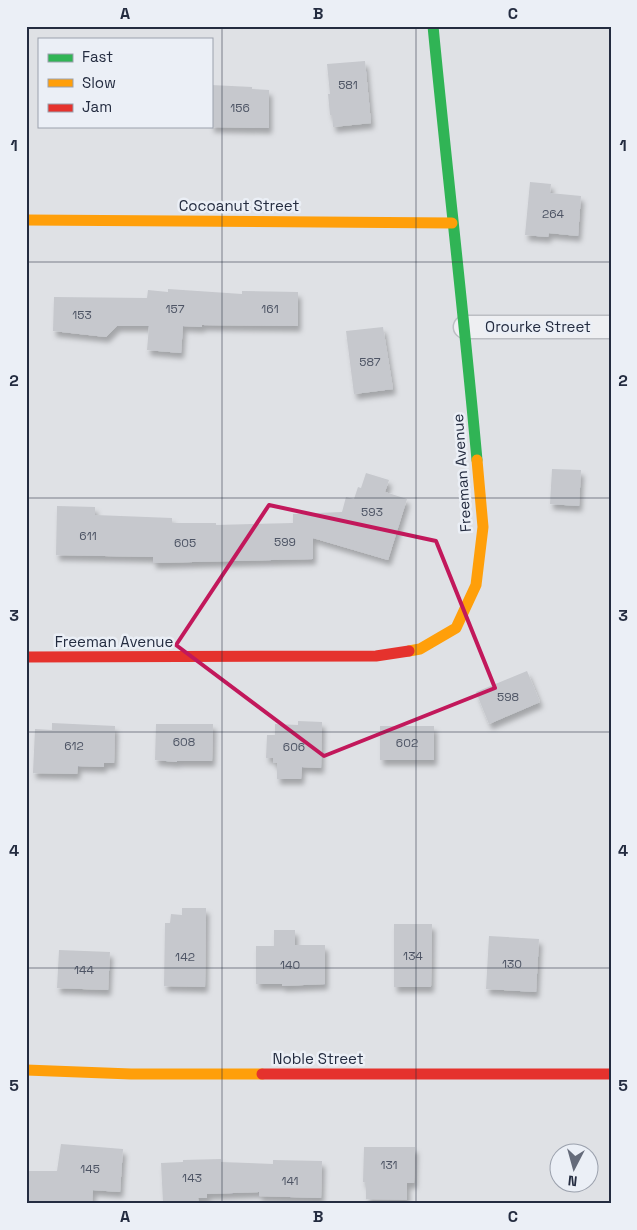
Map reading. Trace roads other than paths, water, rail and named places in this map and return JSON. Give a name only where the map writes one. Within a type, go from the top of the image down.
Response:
[{"type":"street","name":"Freeman Avenue","points":[[26,657],[251,658],[376,656],[420,649],[456,628],[476,585],[483,528],[465,327],[452,223],[433,26]]},
{"type":"street","name":"Cocoanut Street","points":[[26,220],[452,223]]},
{"type":"street","name":"Orourke Street","points":[[465,327],[611,328]]},
{"type":"street","name":"Noble Street","points":[[26,1070],[131,1074],[611,1074]]}]
